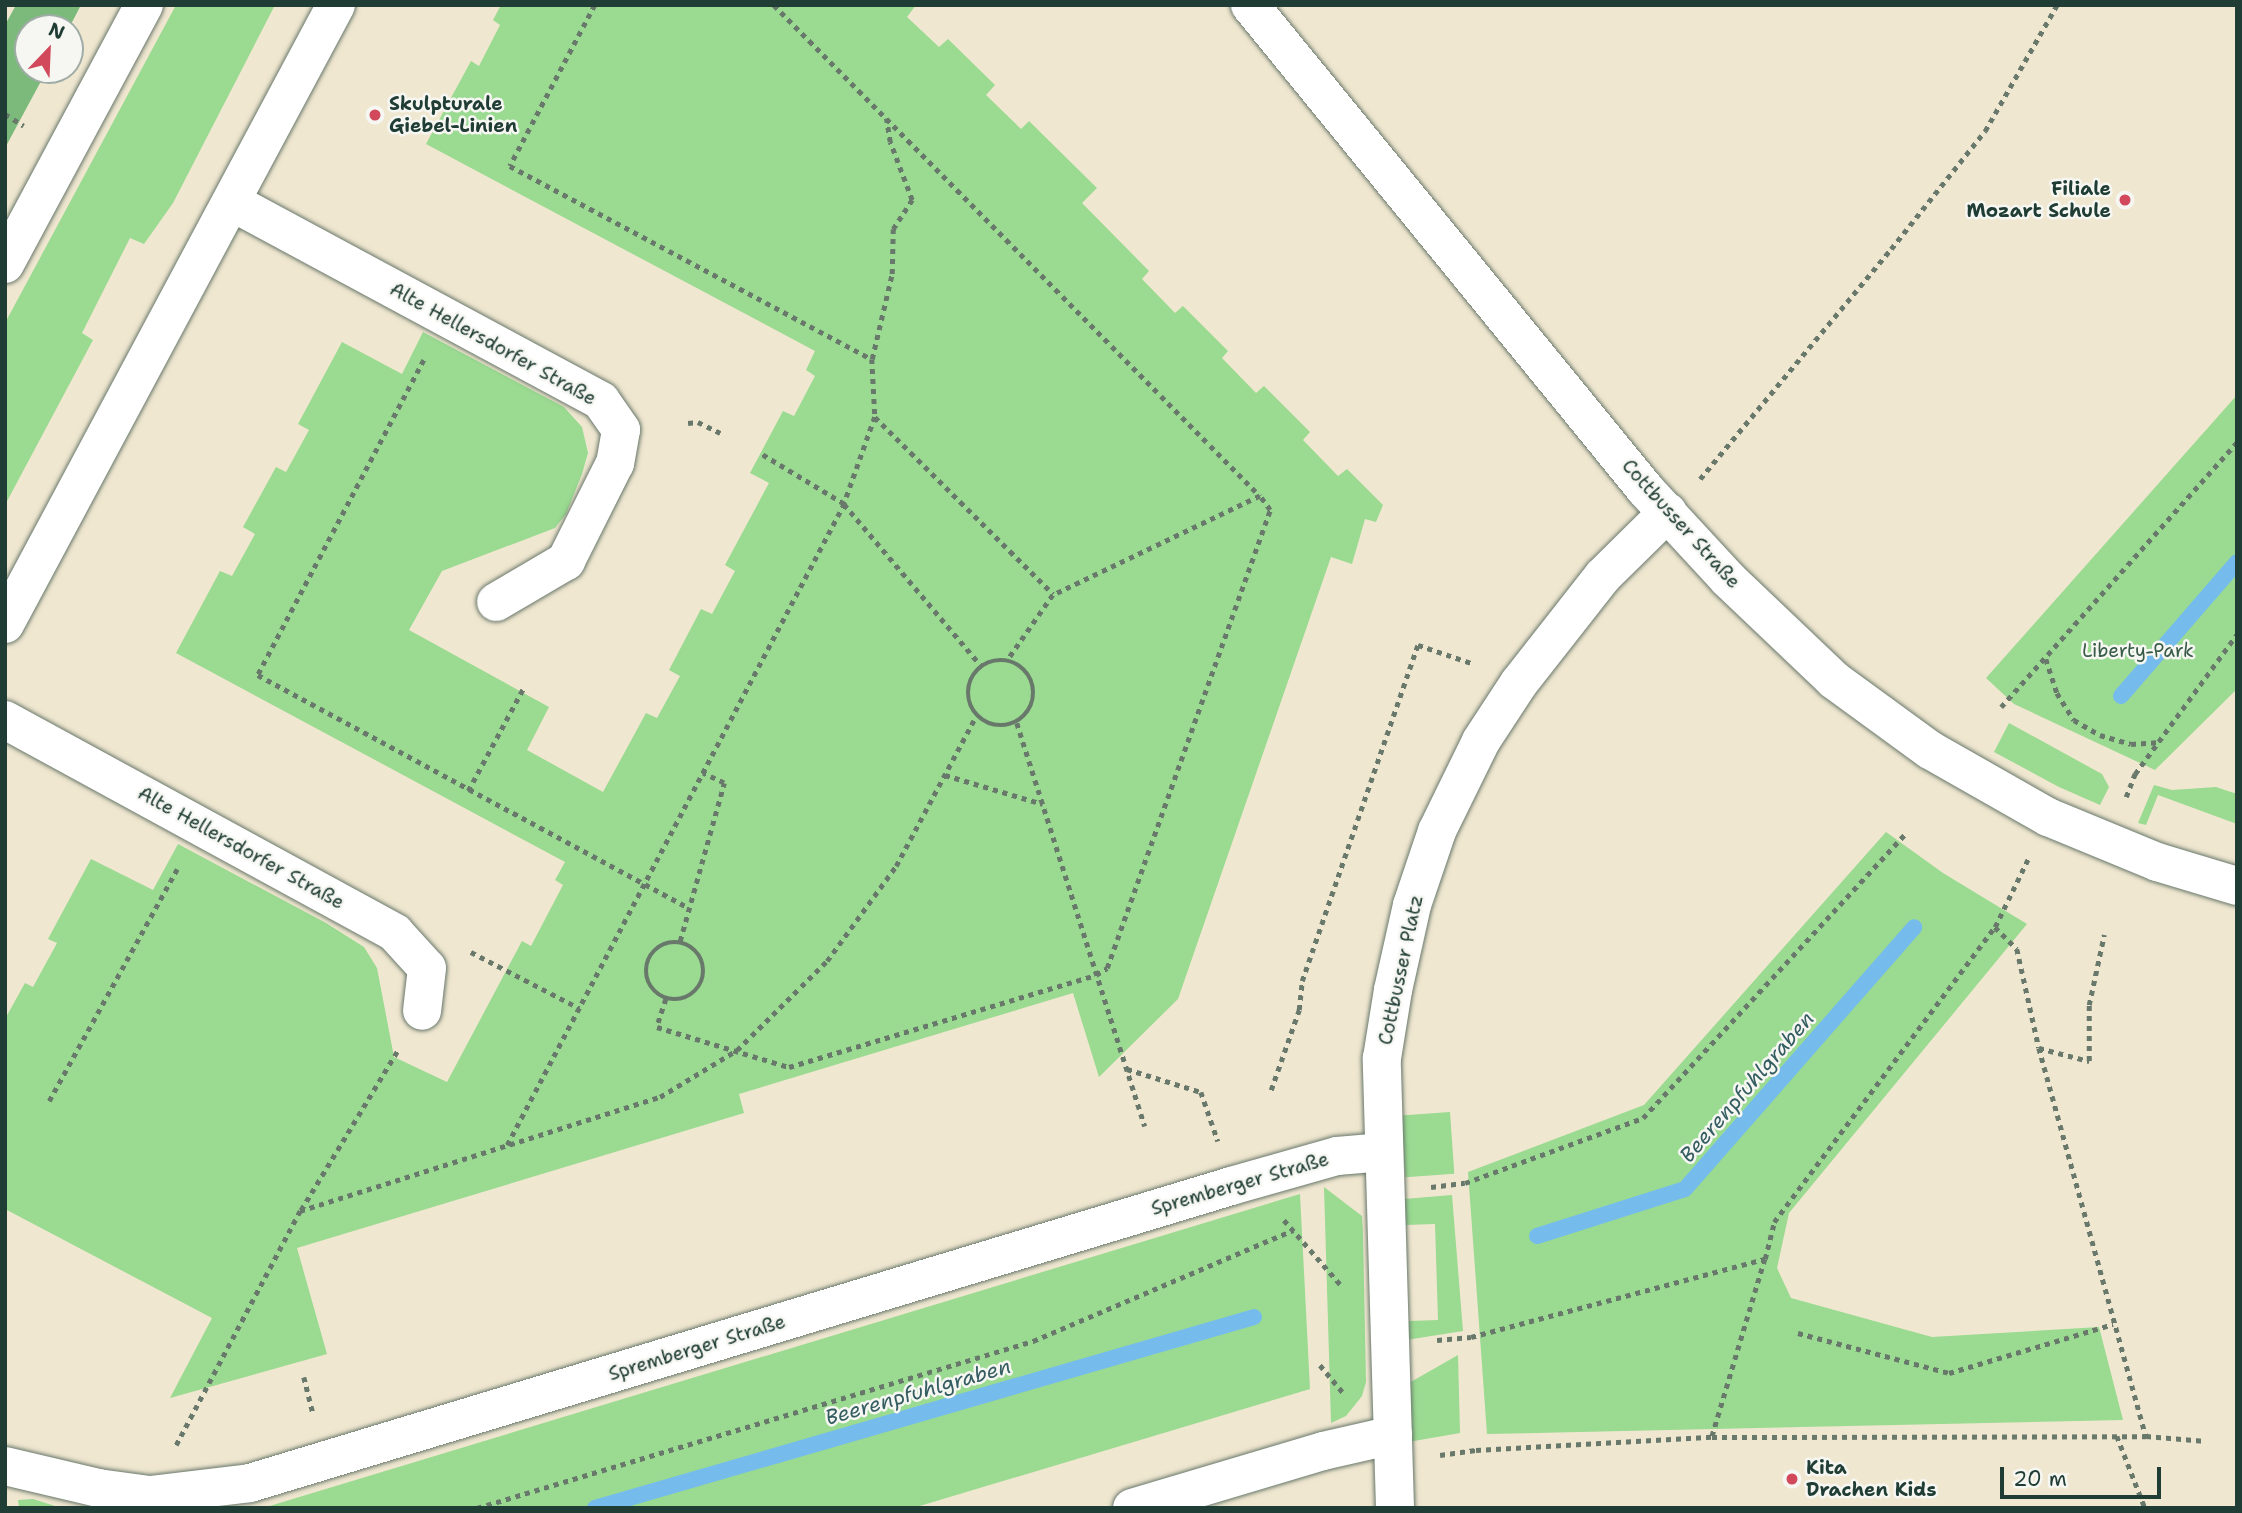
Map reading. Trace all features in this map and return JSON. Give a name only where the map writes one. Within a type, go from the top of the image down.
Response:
[{"type":"street","points":[[5,264],[144,5]]},
{"type":"street","points":[[5,624],[336,5]]},
{"type":"street","name":"Cottbusser Straße","points":[[1250,5],[1645,489],[1728,579],[1834,680],[1930,750],[2048,817],[2109,844],[2237,886]]},
{"type":"street","name":"Alte Hellersdorfer Straße","points":[[232,202],[601,401],[621,430],[615,463],[566,561],[496,602]]},
{"type":"street","name":"Cottbusser Platz","points":[[1395,1508],[1382,1058],[1393,990],[1412,905],[1437,831],[1481,741],[1519,683],[1603,576],[1668,512]]},
{"type":"street","name":"Alte Hellersdorfer Straße","points":[[5,720],[395,933],[428,968],[422,1011]]},
{"type":"street","name":"Spremberger Straße","points":[[5,1466],[98,1488],[150,1495],[250,1483],[1240,1183],[1338,1156],[1384,1152]]},
{"type":"street","points":[[1132,1508],[1322,1451],[1393,1435]]},
{"type":"path","points":[[595,5],[510,166],[872,359]]},
{"type":"path","points":[[666,999],[657,1027],[789,1067],[1097,975],[1107,968],[1270,510],[1260,496],[774,5]]},
{"type":"path","points":[[1668,512],[1708,470],[1985,131],[2057,5]]},
{"type":"path","points":[[5,114],[25,126]]},
{"type":"path","points":[[507,1145],[844,504],[875,417],[872,359],[892,275],[893,229],[912,200],[890,142],[885,117]]},
{"type":"path","points":[[447,318],[258,676],[689,908]]},
{"type":"path","points":[[875,417],[1053,594]]},
{"type":"path","points":[[688,423],[698,422],[721,433]]},
{"type":"path","points":[[2001,707],[2237,442]]},
{"type":"path","points":[[761,454],[844,504],[982,667]]},
{"type":"path","points":[[1007,661],[1053,594],[1260,496]]},
{"type":"path","points":[[2109,844],[2135,774],[2237,634]]},
{"type":"path","points":[[1271,1090],[1299,1010],[1302,981],[1418,645],[1479,666]]},
{"type":"path","points":[[2046,658],[2057,693],[2074,720],[2099,736],[2131,744],[2157,741]]},
{"type":"path","points":[[1007,661],[1024,670],[1034,688],[1031,708],[1017,723],[996,726],[976,716],[970,706],[969,684],[982,667],[990,662],[1007,661]]},
{"type":"path","points":[[468,791],[524,687]]},
{"type":"path","points":[[300,1211],[660,1097],[737,1050],[827,961],[896,866],[976,716]]},
{"type":"path","points":[[1017,723],[1144,1126]]},
{"type":"path","points":[[680,941],[724,783],[703,773]]},
{"type":"path","points":[[945,775],[1043,804]]},
{"type":"path","points":[[1712,1437],[1774,1222],[1995,927],[2048,817]]},
{"type":"path","points":[[49,1101],[201,825]]},
{"type":"path","points":[[1385,1192],[1465,1183],[1643,1118],[1904,835]]},
{"type":"path","points":[[1995,927],[2017,948],[2039,1048],[2146,1436]]},
{"type":"path","points":[[2039,1048],[2090,1061],[2089,1005],[2104,935]]},
{"type":"path","points":[[680,941],[697,950],[705,968],[704,978],[693,994],[675,1000],[666,999],[651,987],[646,968],[653,951],[661,945],[680,941]]},
{"type":"path","points":[[463,948],[579,1008]]},
{"type":"path","points":[[150,1495],[300,1211],[422,1011]]},
{"type":"path","points":[[1127,1069],[1201,1092],[1240,1183],[1293,1230],[1391,1340]]},
{"type":"path","points":[[477,1508],[1032,1341],[1293,1230]]},
{"type":"path","points":[[1471,1337],[1765,1259]]},
{"type":"path","points":[[1798,1333],[1949,1373],[2113,1324]]},
{"type":"path","points":[[2118,1436],[2145,1508]]},
{"type":"path","points":[[1476,1450],[1712,1437],[2146,1436],[2206,1441]]},
{"type":"green space","points":[[16,5],[81,5],[76,14],[14,14],[14,84],[39,84],[5,148],[5,25]]},
{"type":"green space","points":[[176,5],[275,5],[173,203],[144,244],[130,238],[82,333],[93,340],[5,505],[5,323]]},
{"type":"green space","points":[[501,5],[916,5],[907,17],[939,47],[948,39],[995,85],[986,95],[1021,129],[1029,121],[1097,188],[1082,203],[1149,271],[1142,279],[1175,313],[1183,306],[1228,351],[1222,358],[1256,393],[1264,386],[1310,432],[1303,440],[1338,476],[1347,469],[1383,505],[1376,522],[1365,519],[1352,564],[1331,557],[1178,999],[1099,1077],[1073,993],[739,1094],[744,1113],[297,1248],[327,1354],[170,1398],[212,1318],[5,1209],[5,1019],[25,983],[33,987],[57,943],[48,939],[91,859],[153,890],[178,844],[326,923],[364,947],[377,968],[394,1057],[447,1082],[522,941],[531,946],[563,885],[555,880],[565,862],[176,653],[220,571],[232,576],[255,534],[243,527],[276,467],[286,472],[309,430],[298,424],[342,342],[402,374],[423,332],[564,407],[582,427],[588,453],[566,514],[555,528],[442,571],[409,630],[549,707],[527,750],[603,792],[646,713],[657,718],[680,676],[669,670],[701,609],[712,614],[735,571],[725,565],[769,483],[750,473],[783,411],[794,416],[815,376],[806,370],[815,351],[426,144],[471,61],[479,66],[500,25],[493,20]]},
{"type":"green space","name":"Liberty-Park","points":[[2237,395],[2237,689],[2155,770],[2014,704],[1986,678]]},
{"type":"green space","points":[[2009,723],[2102,774],[2109,787],[2100,805],[2059,787],[1994,752]]},
{"type":"green space","points":[[2154,785],[2172,790],[2216,787],[2237,794],[2237,824],[2158,795],[2146,825],[2138,823]]},
{"type":"green space","points":[[1886,832],[1943,873],[2027,924],[1789,1213],[1777,1268],[1791,1298],[1932,1337],[2099,1327],[2123,1420],[1487,1434],[1468,1172],[1644,1105]]},
{"type":"green space","points":[[1450,1112],[1454,1174],[1405,1177],[1401,1115]]},
{"type":"green space","points":[[1324,1187],[1362,1216],[1363,1234],[1366,1382],[1362,1396],[1346,1416],[1331,1423]]},
{"type":"green space","points":[[1300,1194],[1310,1389],[913,1508],[263,1508]]},
{"type":"green space","points":[[1452,1195],[1463,1331],[1406,1340],[1409,1321],[1438,1320],[1435,1224],[1405,1225],[1404,1199]]},
{"type":"green space","points":[[1458,1355],[1460,1433],[1408,1442],[1409,1383]]},
{"type":"green space","points":[[33,1499],[61,1508],[19,1508],[18,1500]]},
{"type":"waterway","name":"Beerenpfuhlgraben","points":[[2121,696],[2237,562]]},
{"type":"waterway","name":"Beerenpfuhlgraben","points":[[1537,1236],[1685,1189],[1914,927]]},
{"type":"waterway","name":"Beerenpfuhlgraben","points":[[595,1508],[1254,1317]]},
{"type":"place","name":"Skulpturale Giebel-Linien","points":[[375,115]]},
{"type":"place","name":"Filiale Mozart Schule","points":[[2125,200]]},
{"type":"place","name":"Kita Drachen Kids","points":[[1792,1479]]}]
